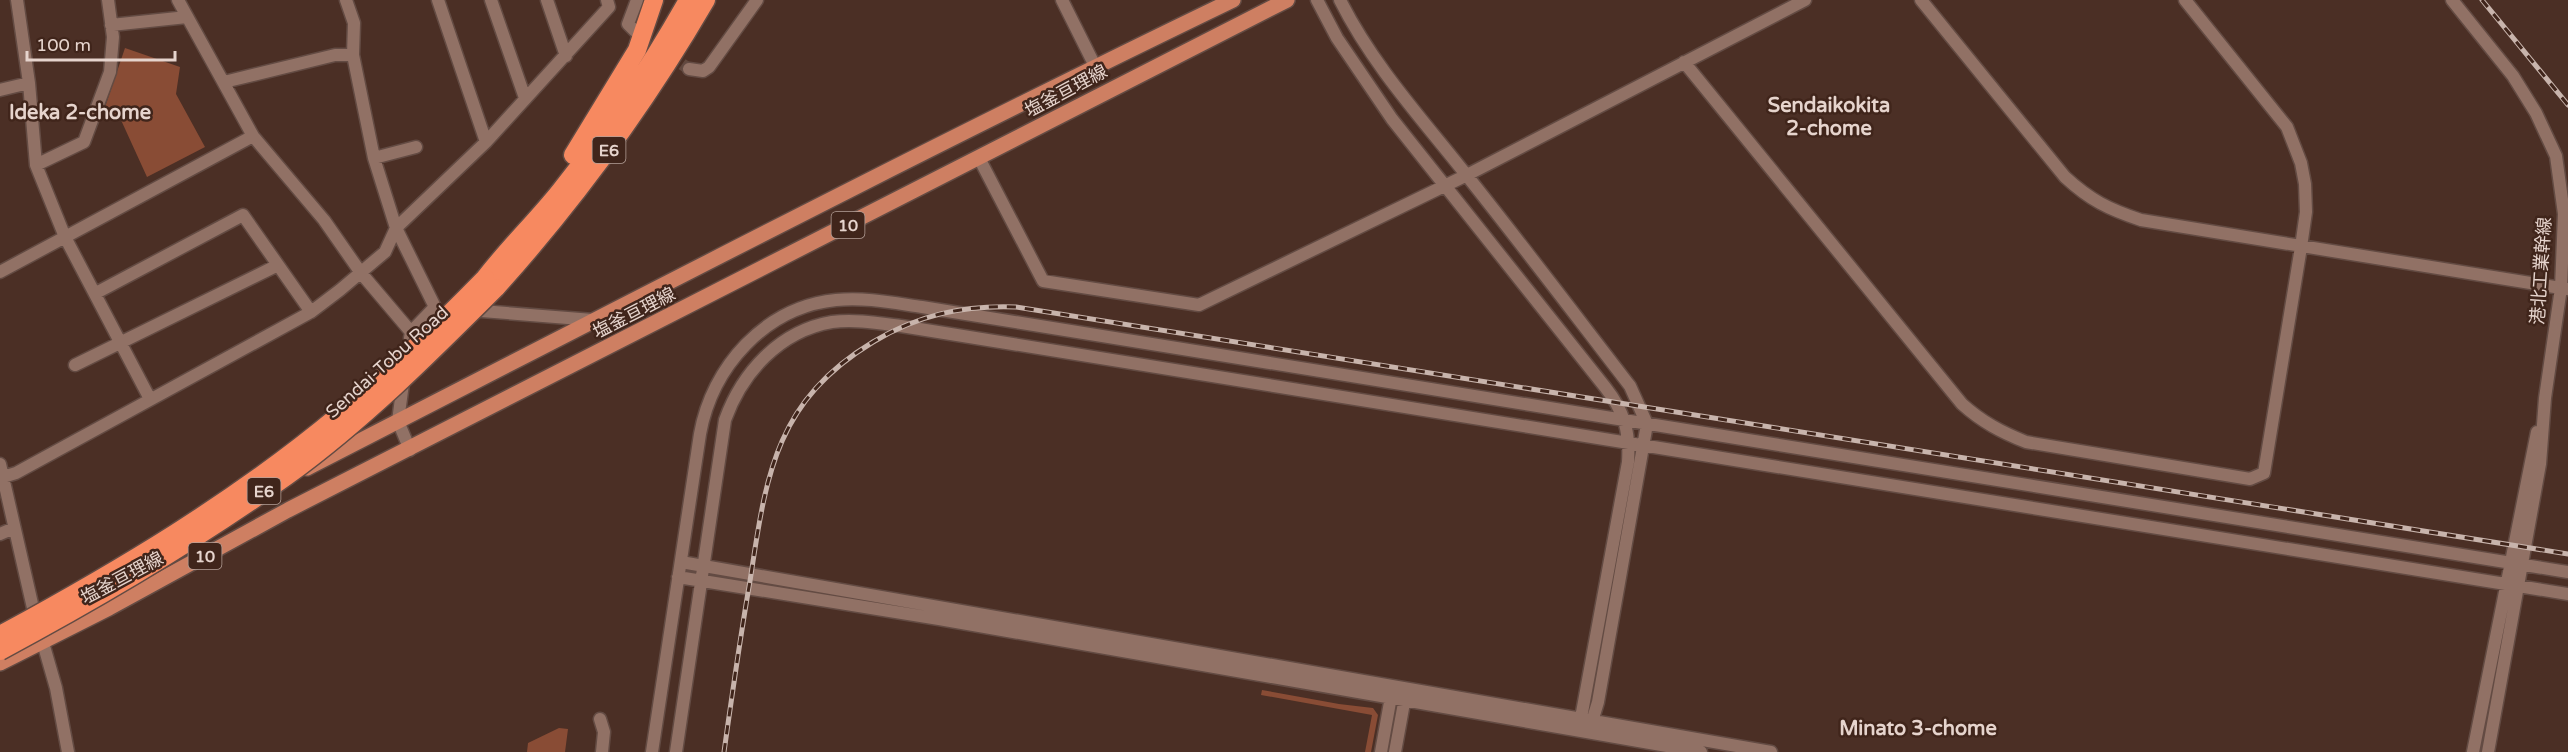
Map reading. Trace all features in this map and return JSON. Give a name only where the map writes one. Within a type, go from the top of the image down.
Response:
[{"type":"highway","points":[[490,280],[618,85],[637,50],[654,0]]},
{"type":"highway","name":"Sendai-Tobu Road","points":[[0,651],[157,562],[288,475],[432,353],[602,135],[652,62],[688,0]]},
{"type":"highway","name":"Sendai-Tobu Road","points":[[0,634],[148,549],[276,464],[381,379],[490,280],[541,238],[616,140],[706,0]]},
{"type":"highway","points":[[683,39],[712,0]]},
{"type":"main road","name":"塩釜亘理線","points":[[0,625],[593,320],[1095,66],[1233,0]]},
{"type":"main road","name":"塩釜亘理線","points":[[0,663],[109,608],[288,510],[410,450],[1287,0]]},
{"type":"street","points":[[17,0],[29,83],[36,165],[65,237],[150,399]]},
{"type":"street","points":[[36,165],[84,142],[110,72],[113,37],[108,0]]},
{"type":"street","points":[[178,0],[253,136],[324,220],[361,273],[411,332]]},
{"type":"street","points":[[346,0],[354,23],[353,55],[374,158],[396,228],[435,307]]},
{"type":"street","points":[[438,0],[486,142]]},
{"type":"street","points":[[491,0],[525,98]]},
{"type":"street","points":[[547,0],[566,56]]},
{"type":"street","points":[[3,477],[16,473],[311,312],[361,273],[385,252],[396,228],[486,142],[566,56],[609,7],[606,0]]},
{"type":"street","points":[[634,31],[628,24],[637,0]]},
{"type":"street","points":[[689,69],[703,71],[709,67],[758,0]]},
{"type":"street","points":[[1062,0],[1095,66]]},
{"type":"street","points":[[1317,0],[1337,38],[1363,79],[1617,402],[1626,420],[1629,443],[1581,718],[1586,732]]},
{"type":"street","points":[[1340,0],[1379,64],[1415,114],[1467,175],[1630,386],[1647,424],[1645,446],[1594,721],[1586,732]]},
{"type":"street","points":[[979,158],[1043,280],[1199,305],[1467,175],[1805,0]]},
{"type":"street","points":[[1921,0],[2065,177],[2089,199],[2141,220],[2565,289]]},
{"type":"street","points":[[1684,62],[1962,404],[2001,432],[2026,442],[2250,479],[2264,473],[2306,212],[2305,184],[2301,163],[2287,127],[2185,0]]},
{"type":"street","name":"港北工業幹線","points":[[2452,0],[2523,90],[2556,156],[2564,214],[2565,289],[2545,398]]},
{"type":"street","points":[[111,26],[187,17]]},
{"type":"street","points":[[224,82],[335,55],[353,55]]},
{"type":"street","points":[[0,90],[29,83]]},
{"type":"street","points":[[0,272],[253,136]]},
{"type":"street","points":[[374,158],[416,147]]},
{"type":"street","points":[[96,293],[243,215],[311,312]]},
{"type":"street","points":[[75,365],[278,265]]},
{"type":"street","points":[[652,752],[703,413],[722,371],[758,332],[787,313],[834,300],[859,299],[922,307],[2568,572]]},
{"type":"street","points":[[435,307],[593,320]]},
{"type":"street","points":[[410,450],[398,421],[411,332],[435,307]]},
{"type":"street","points":[[675,752],[726,420],[740,385],[765,356],[779,344],[805,331],[832,322],[860,321],[900,326],[2568,594]]},
{"type":"street","points":[[2473,752],[2504,584],[2515,546],[2529,463],[2545,398]]},
{"type":"street","points":[[2488,752],[2540,464],[2545,398]]},
{"type":"street","points":[[0,464],[33,608],[56,688],[68,752]]},
{"type":"street","points":[[0,534],[14,528]]},
{"type":"street","points":[[681,562],[1392,692]]},
{"type":"street","points":[[678,577],[1392,692],[1581,718],[1771,752]]},
{"type":"street","points":[[1381,752],[1392,692]]},
{"type":"street","points":[[1405,694],[1586,732],[1701,752]]},
{"type":"street","points":[[1395,752],[1405,694]]},
{"type":"street","points":[[600,718],[604,732],[602,752]]},
{"type":"shaded area","points":[[125,48],[180,67],[176,94],[205,147],[147,177],[121,120],[105,107]]},
{"type":"shaded area","points":[[1262,690],[1373,708],[1378,715],[1371,752],[1365,752],[1372,715],[1261,695]]},
{"type":"shaded area","points":[[559,728],[568,729],[565,752],[527,752],[528,743]]},
{"type":"tunnel","points":[[638,33],[689,69]]},
{"type":"railway","points":[[2482,0],[2568,105]]},
{"type":"railway","points":[[724,752],[762,508],[780,445],[795,417],[814,390],[840,365],[873,342],[907,325],[959,310],[1016,307],[2568,554]]},
{"type":"district","name":"Ideka 2-chome","points":[[80,112]]},
{"type":"district","name":"Sendaikokita 2-chome","points":[[1829,116]]},
{"type":"district","name":"Minato 3-chome","points":[[1918,728]]}]
